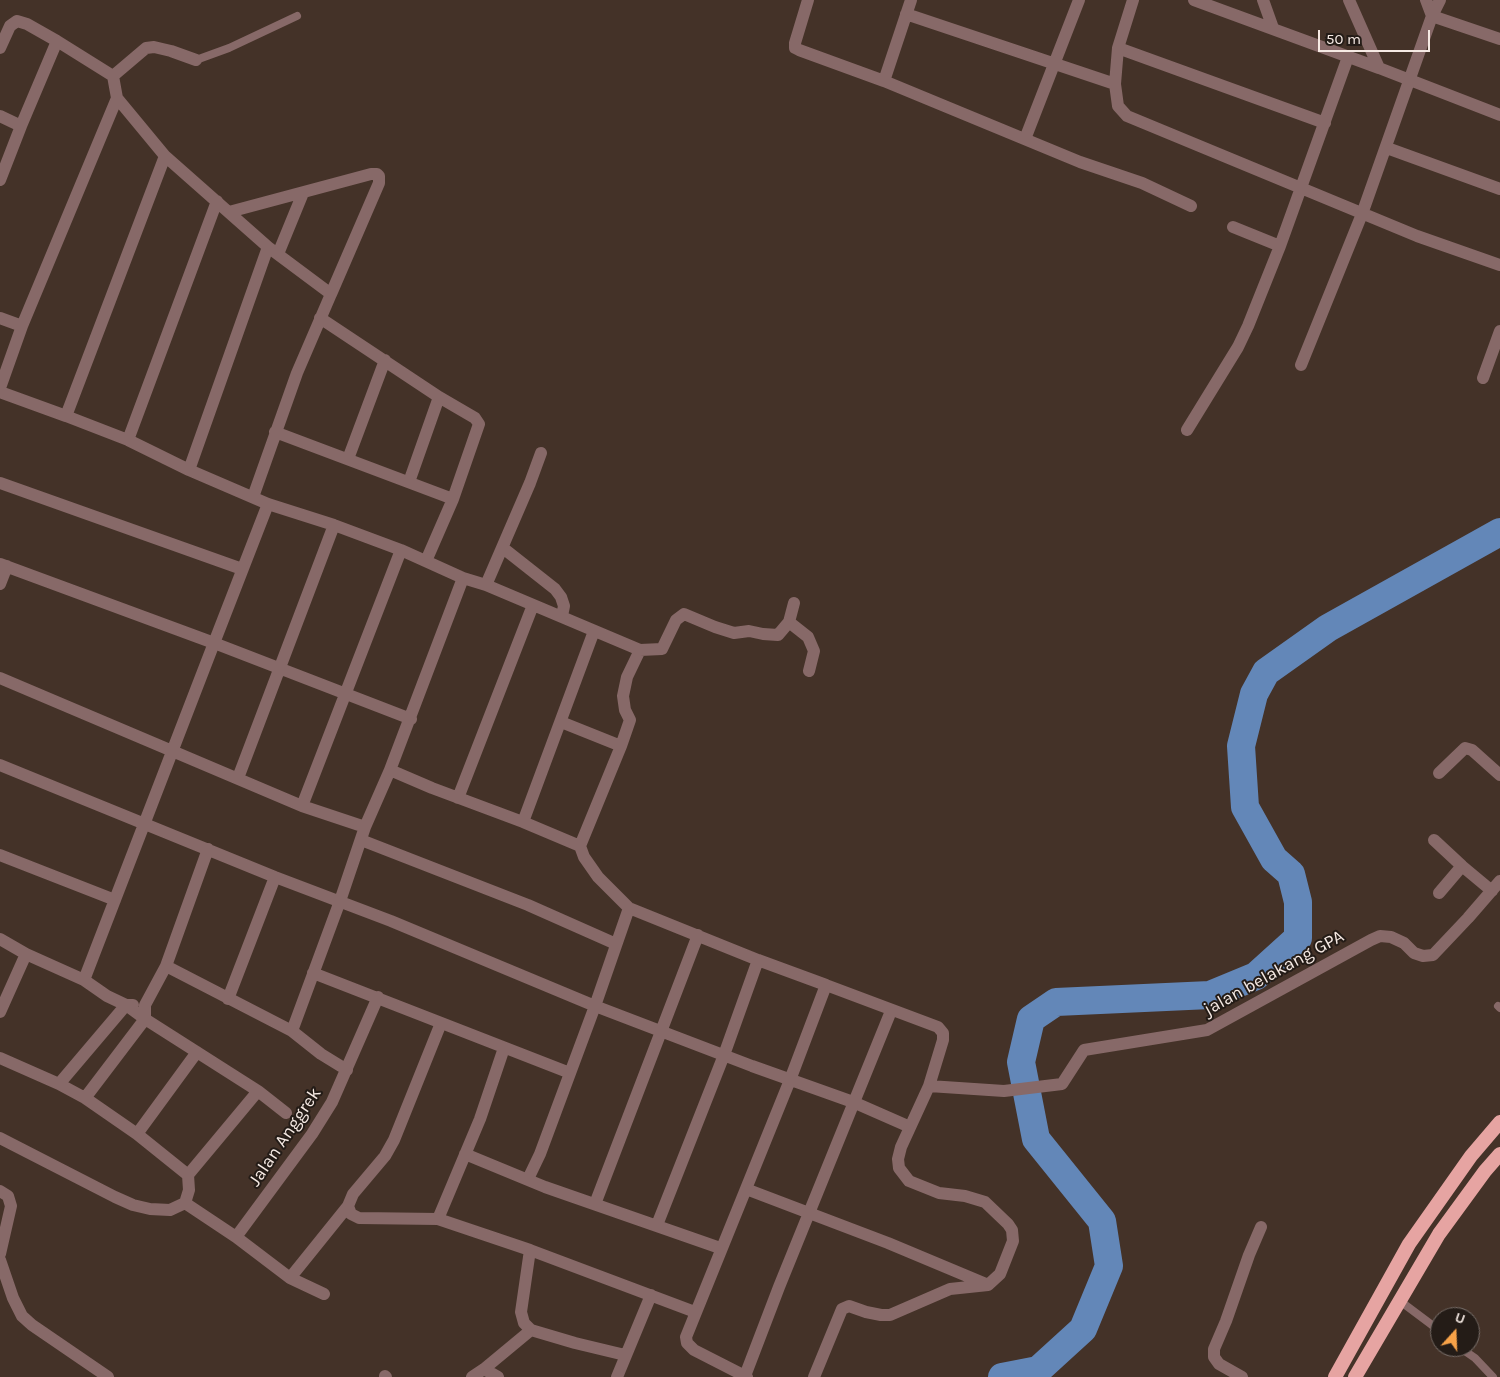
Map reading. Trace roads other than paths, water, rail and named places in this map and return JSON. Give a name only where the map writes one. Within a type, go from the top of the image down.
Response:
[{"type":"highway","points":[[1335,1377],[1409,1244],[1470,1156],[1500,1122]]},
{"type":"highway","points":[[1355,1377],[1439,1234],[1485,1170],[1500,1154]]},
{"type":"street","points":[[808,0],[794,43],[795,48],[798,50],[884,81],[1080,162],[1142,184],[1190,206]]},
{"type":"street","points":[[884,81],[911,0]]},
{"type":"street","points":[[1025,139],[1079,0]]},
{"type":"street","points":[[1133,0],[1118,48],[1114,84],[1118,106],[1127,116],[1417,236],[1500,265]]},
{"type":"street","points":[[1194,0],[1273,28],[1500,115]]},
{"type":"street","points":[[1263,0],[1273,28]]},
{"type":"street","points":[[1349,0],[1379,68]]},
{"type":"street","points":[[1426,0],[1432,16]]},
{"type":"street","points":[[1301,365],[1362,214],[1432,16],[1440,0]]},
{"type":"street","points":[[906,14],[1114,84]]},
{"type":"street","points":[[1432,16],[1500,39]]},
{"type":"street","points":[[0,48],[10,26],[18,21],[57,41],[113,76]]},
{"type":"street","points":[[0,180],[57,41]]},
{"type":"street","points":[[113,76],[146,48],[154,46],[196,60]]},
{"type":"street","points":[[1118,48],[1325,123]]},
{"type":"street","points":[[1187,430],[1238,347],[1280,246],[1348,57]]},
{"type":"street","points":[[0,388],[22,326],[116,98],[113,76]]},
{"type":"street","points":[[116,98],[165,156],[273,251],[330,294]]},
{"type":"street","points":[[0,116],[21,126]]},
{"type":"street","points":[[1386,148],[1500,189]]},
{"type":"street","points":[[66,416],[165,156]]},
{"type":"street","points":[[229,212],[375,173],[379,176],[380,183],[320,318],[275,432],[253,497]]},
{"type":"street","points":[[189,470],[273,251],[303,193]]},
{"type":"street","points":[[128,440],[217,201]]},
{"type":"street","points":[[1233,227],[1280,246]]},
{"type":"street","points":[[0,318],[22,326]]},
{"type":"street","points":[[320,318],[439,397],[475,418],[479,424],[453,499],[426,561]]},
{"type":"street","points":[[1483,378],[1500,331]]},
{"type":"street","points":[[348,459],[384,360]]},
{"type":"street","points":[[0,392],[128,440],[189,470],[268,504],[401,550],[463,578],[486,585],[640,650],[662,649],[676,620],[684,614],[715,627],[737,633],[749,631],[778,635],[790,622],[794,602]]},
{"type":"street","points":[[409,482],[439,397]]},
{"type":"street","points":[[275,432],[453,499]]},
{"type":"street","points":[[486,585],[541,453]]},
{"type":"street","points":[[0,483],[242,569]]},
{"type":"street","points":[[84,980],[268,504]]},
{"type":"street","points":[[238,778],[334,526]]},
{"type":"street","points":[[503,548],[555,589],[561,597],[564,606],[562,616]]},
{"type":"street","points":[[302,806],[401,550]]},
{"type":"street","points":[[0,584],[3,565],[214,643],[410,719]]},
{"type":"street","points":[[292,1031],[365,827],[390,770],[463,578]]},
{"type":"street","points":[[458,798],[533,605]]},
{"type":"street","points":[[790,622],[808,637],[814,651],[809,671]]},
{"type":"street","points":[[523,822],[594,631]]},
{"type":"street","points":[[640,650],[625,684],[622,696],[625,710],[630,720],[580,846],[584,857],[598,877],[629,908],[758,960],[938,1028],[943,1034],[943,1040],[929,1086],[901,1147],[898,1159],[899,1168],[908,1180],[939,1193],[964,1196],[985,1202],[998,1213],[1012,1230],[1013,1241],[1006,1262],[1000,1274],[988,1285],[950,1289],[890,1315],[866,1312],[849,1306],[842,1309],[814,1377]]},
{"type":"street","points":[[0,678],[302,806],[365,827]]},
{"type":"street","points":[[561,722],[621,746]]},
{"type":"street","points":[[1439,773],[1465,748],[1472,750],[1500,775]]},
{"type":"street","points":[[0,765],[275,877],[340,901],[595,1006],[853,1102],[910,1127]]},
{"type":"street","points":[[390,770],[580,846]]},
{"type":"street","points":[[361,840],[528,905],[616,944]]},
{"type":"street","points":[[1434,840],[1462,866],[1496,886]]},
{"type":"street","points":[[85,1098],[145,1019],[145,1005],[166,966],[208,849]]},
{"type":"street","points":[[0,855],[115,900]]},
{"type":"street","points":[[1439,893],[1462,866]]},
{"type":"street","points":[[228,999],[275,877]]},
{"type":"street","name":"jalan belakang GPA","points":[[929,1086],[1004,1090],[1062,1084],[1084,1050],[1207,1030],[1380,936],[1391,937],[1404,943],[1414,953],[1423,956],[1433,955],[1496,886]]},
{"type":"street","points":[[528,1179],[540,1154],[629,908]]},
{"type":"street","points":[[595,1204],[698,935]]},
{"type":"street","points":[[0,939],[26,954],[84,980],[107,996],[126,1005],[258,1091],[286,1113]]},
{"type":"street","points":[[0,1012],[26,954]]},
{"type":"street","points":[[657,1225],[724,1055],[758,960]]},
{"type":"street","points":[[166,966],[292,1031],[321,1054],[347,1070]]},
{"type":"street","points":[[313,973],[570,1073]]},
{"type":"street","points":[[826,985],[790,1080],[746,1190],[720,1248],[686,1337],[687,1343],[694,1350],[746,1377],[809,1212],[891,1011]]},
{"type":"street","name":"Jalan Anggrek","points":[[236,1237],[312,1134],[332,1102],[378,997]]},
{"type":"street","points":[[59,1084],[126,1005],[145,1005]]},
{"type":"street","points":[[290,1278],[348,1206],[353,1194],[385,1156],[394,1140],[441,1023]]},
{"type":"street","points":[[438,1219],[480,1119],[504,1048]]},
{"type":"street","points":[[137,1134],[197,1052]]},
{"type":"street","points":[[0,1058],[59,1084],[85,1098],[137,1134],[188,1175]]},
{"type":"street","points":[[0,1138],[133,1205],[150,1209],[170,1210],[185,1203],[189,1190],[188,1175],[258,1091]]},
{"type":"street","points":[[465,1154],[528,1179],[545,1188],[720,1248]]},
{"type":"street","points":[[746,1190],[809,1212],[988,1285]]},
{"type":"street","points":[[0,1191],[8,1196],[11,1206],[0,1254]]},
{"type":"street","points":[[185,1203],[236,1237],[290,1278],[324,1294]]},
{"type":"street","points":[[348,1206],[351,1214],[359,1218],[438,1219],[530,1250],[695,1312]]},
{"type":"street","points":[[1242,1377],[1219,1364],[1214,1357],[1214,1349],[1261,1227]]},
{"type":"street","points":[[530,1250],[521,1312],[524,1323],[531,1330],[575,1344],[625,1355]]},
{"type":"street","points":[[0,1260],[22,1316],[32,1325],[108,1377]]},
{"type":"street","points":[[617,1377],[651,1296]]},
{"type":"street","points":[[472,1377],[531,1330]]},
{"type":"street","points":[[484,1369],[498,1377]]},
{"type":"lane","points":[[196,60],[228,48],[297,16]]},
{"type":"lane","points":[[1400,1301],[1430,1322]]},
{"type":"lane","points":[[1474,1357],[1493,1377]]},
{"type":"waterway","points":[[1002,1377],[1038,1370],[1083,1329],[1109,1266],[1102,1221],[1036,1139],[1021,1062],[1031,1019],[1056,1002],[1210,995],[1256,976],[1298,938],[1298,902],[1291,874],[1274,859],[1245,807],[1241,746],[1254,694],[1266,672],[1328,628],[1500,532]]}]
